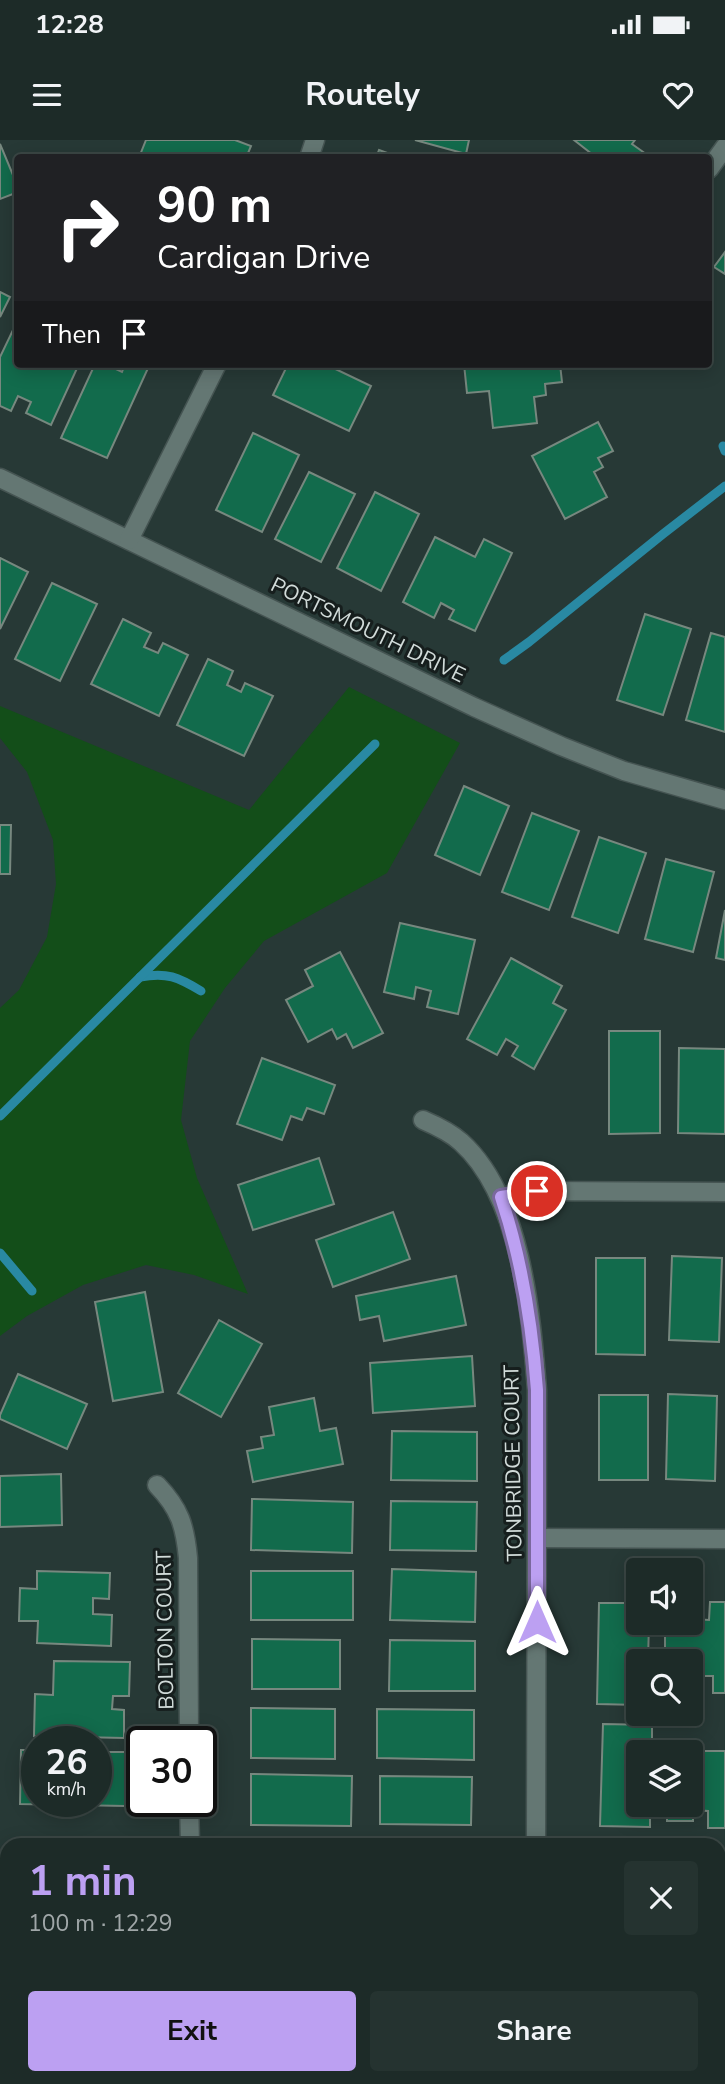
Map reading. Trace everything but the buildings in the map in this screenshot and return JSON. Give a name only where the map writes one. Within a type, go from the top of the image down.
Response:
[{"type":"street","points":[[712,165],[725,147]]},
{"type":"street","points":[[130,540],[215,368]]},
{"type":"street","name":"PORTSMOUTH DRIVE","points":[[0,478],[561,747],[624,771],[725,800]]},
{"type":"street","name":"TONBRIDGE COURT","points":[[423,1120],[461,1142],[477,1160],[501,1197],[518,1254],[530,1318],[537,1390],[536,1838]]},
{"type":"street","points":[[501,1197],[537,1191],[725,1192]]},
{"type":"street","name":"BOLTON COURT","points":[[157,1485],[180,1514],[186,1534],[189,1726]]},
{"type":"street","points":[[538,1538],[725,1539]]},
{"type":"street","points":[[189,1817],[190,1838]]},
{"type":"green space","points":[[349,687],[460,743],[387,873],[264,941],[225,988],[190,1041],[181,1120],[197,1178],[248,1294],[194,1275],[146,1265],[83,1285],[27,1316],[0,1336],[0,1008],[19,990],[47,937],[56,884],[53,840],[27,772],[0,738],[0,706],[249,810]]},
{"type":"waterway","points":[[723,446],[725,451]]},
{"type":"waterway","points":[[504,660],[725,486]]},
{"type":"waterway","points":[[0,1116],[375,744]]},
{"type":"waterway","points":[[140,977],[172,977],[201,991]]},
{"type":"waterway","points":[[0,1253],[32,1291]]},
{"type":"route","points":[[537,1191],[501,1197],[518,1254],[535,1355],[537,1622]]}]
